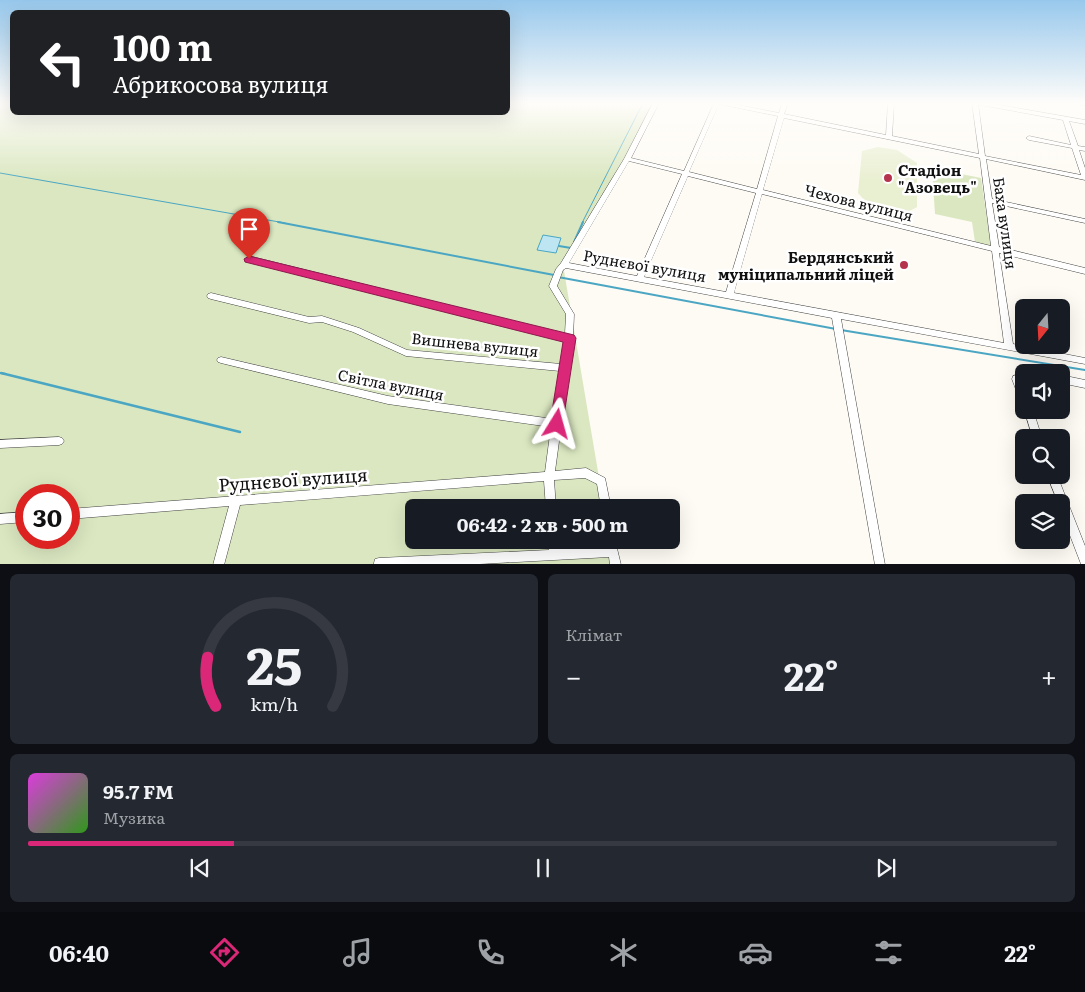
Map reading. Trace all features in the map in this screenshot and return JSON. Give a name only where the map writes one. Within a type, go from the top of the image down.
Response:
[{"type":"street","points":[[550,499],[549,476],[570,338],[570,314],[553,286],[562,267],[627,159],[642,129]]},
{"type":"street","points":[[639,279],[705,129]]},
{"type":"street","points":[[729,296],[777,129]]},
{"type":"street","points":[[848,129],[1085,178],[1069,129]]},
{"type":"street","points":[[889,129],[889,138]]},
{"type":"street","name":"Баха вулиця","points":[[978,129],[1009,347]]},
{"type":"street","points":[[1029,138],[1085,150]]},
{"type":"street","name":"Чехова вулиця","points":[[627,159],[1085,271]]},
{"type":"street","points":[[988,200],[1085,221]]},
{"type":"street","points":[[249,259],[570,338]]},
{"type":"street","name":"Руднєвої вулиця","points":[[562,267],[639,279],[1085,361]]},
{"type":"street","name":"Вишнева вулиця","points":[[211,296],[309,320],[322,319],[356,330],[406,353],[565,368]]},
{"type":"street","points":[[836,315],[880,564]]},
{"type":"street","name":"Світла вулиця","points":[[221,360],[388,400],[557,424]]},
{"type":"street","points":[[1070,381],[1085,384]]},
{"type":"street","points":[[0,444],[59,441]]},
{"type":"street","name":"Руднєвої вулиця","points":[[80,513],[586,473],[602,481],[605,499]]},
{"type":"street","points":[[1055,484],[1085,560]]},
{"type":"street","points":[[218,564],[236,501]]},
{"type":"street","points":[[0,519],[15,518]]},
{"type":"street","points":[[612,549],[616,564]]},
{"type":"street","points":[[379,563],[554,553],[612,552]]},
{"type":"green space","points":[[0,129],[642,129],[627,159],[563,265],[603,499],[405,499],[405,549],[612,549],[615,564],[0,564]]},
{"type":"green space","name":"Стадіон \"Азовець\"","points":[[878,147],[897,150],[917,163],[917,207],[910,211],[886,211],[871,204],[858,193],[862,151]]},
{"type":"green space","points":[[932,168],[981,178],[991,246],[975,242],[972,222],[935,214]]},
{"type":"water","points":[[543,235],[561,238],[556,253],[537,250]]},
{"type":"waterway","points":[[582,223],[630,129]]},
{"type":"waterway","points":[[0,173],[285,223]]},
{"type":"waterway","points":[[278,222],[554,275]]},
{"type":"waterway","points":[[574,242],[583,222]]},
{"type":"waterway","points":[[559,246],[571,248]]},
{"type":"waterway","points":[[558,277],[836,329]]},
{"type":"waterway","points":[[841,330],[1085,370]]},
{"type":"waterway","points":[[3,374],[240,432]]},
{"type":"place","name":"Стадіон \"Азовець\"","points":[[888,178]]},
{"type":"place","name":"Бердянський муніципальний ліцей","points":[[904,265]]},
{"type":"route","points":[[249,259],[570,338],[557,424]]}]
